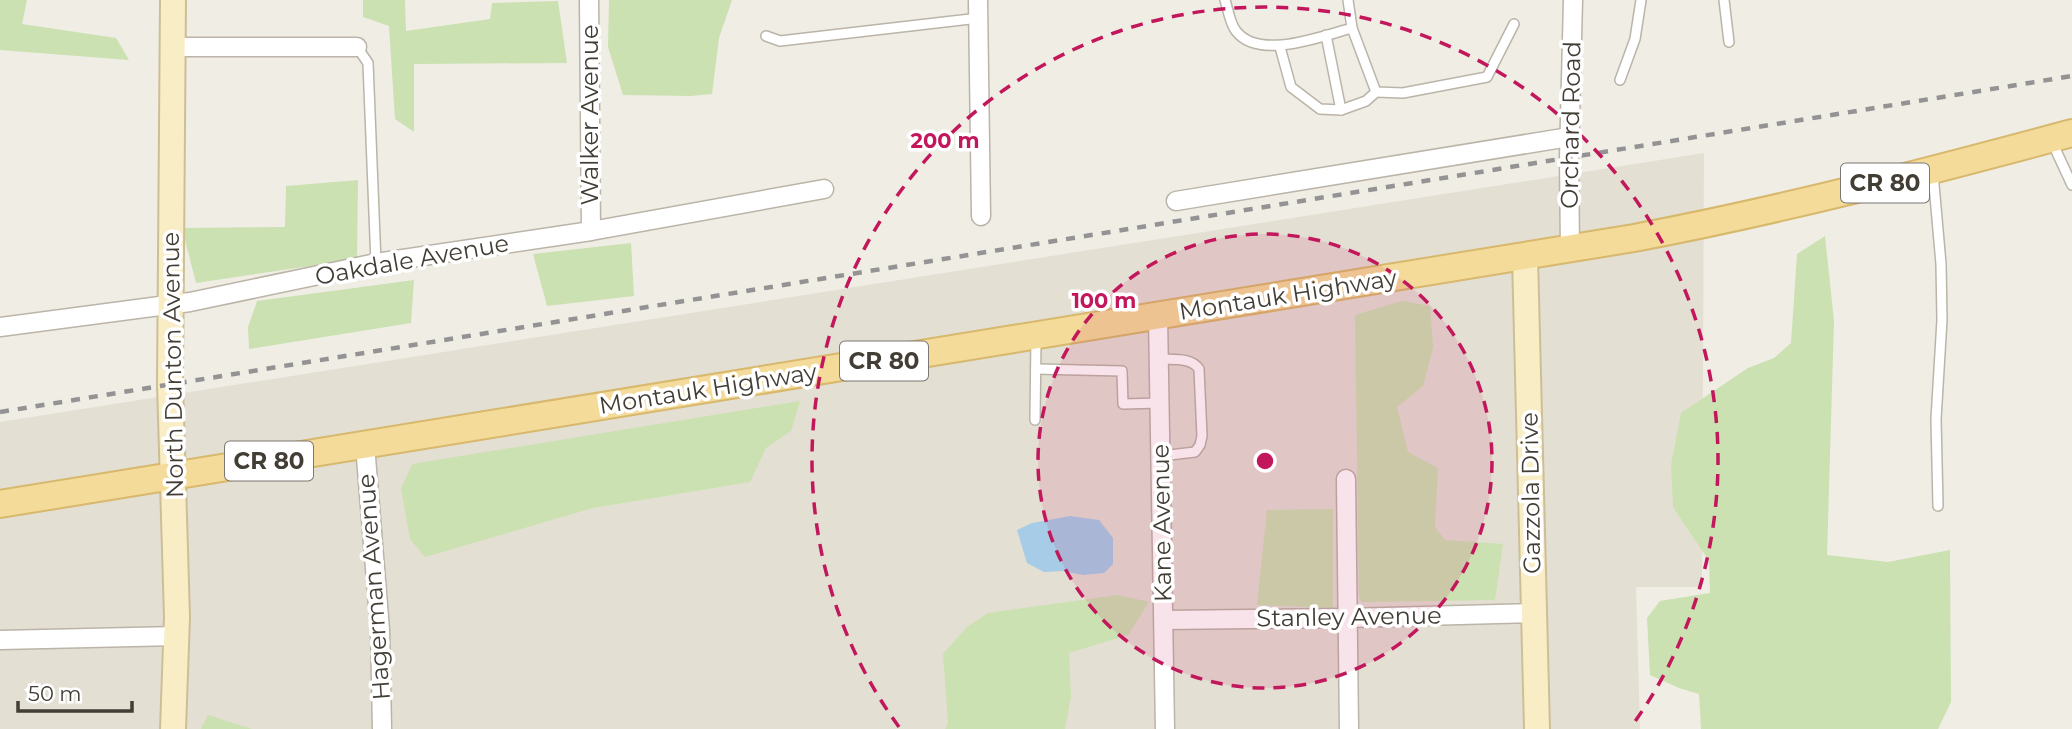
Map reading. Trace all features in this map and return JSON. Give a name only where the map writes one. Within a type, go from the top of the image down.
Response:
[{"type":"main road","name":"Montauk Highway","points":[[0,504],[1570,249],[1754,214],[1933,171],[2061,136]]},
{"type":"street","name":"North Dunton Avenue","points":[[173,0],[170,384],[177,636],[173,729]]},
{"type":"street","name":"Walker Avenue","points":[[589,0],[591,231]]},
{"type":"street","name":"Orchard Road","points":[[1570,249],[1569,137],[1573,0]]},
{"type":"street","points":[[979,9],[981,216]]},
{"type":"street","points":[[174,47],[356,47]]},
{"type":"street","points":[[1175,201],[1569,137]]},
{"type":"street","name":"Oakdale Avenue","points":[[0,327],[170,306],[376,264],[591,231],[824,189]]},
{"type":"street","name":"Gazzola Drive","points":[[1525,257],[1537,729]]},
{"type":"street","name":"Kane Avenue","points":[[1158,316],[1165,729]]},
{"type":"street","name":"Hagerman Avenue","points":[[365,445],[380,630],[382,729]]},
{"type":"street","points":[[1346,479],[1349,729]]},
{"type":"street","name":"Stanley Avenue","points":[[1164,620],[1534,613]]},
{"type":"street","points":[[0,640],[177,636]]},
{"type":"lane","points":[[1225,0],[1235,31],[1250,42],[1280,47],[1352,28]]},
{"type":"lane","points":[[1348,0],[1352,28],[1376,92]]},
{"type":"lane","points":[[1620,80],[1635,39],[1641,0]]},
{"type":"lane","points":[[1724,0],[1729,42]]},
{"type":"lane","points":[[766,36],[780,41],[979,9]]},
{"type":"lane","points":[[1280,47],[1291,87],[1320,109],[1341,110],[1366,101],[1376,92],[1404,93],[1487,77],[1514,24]]},
{"type":"lane","points":[[1326,35],[1341,110]]},
{"type":"lane","points":[[356,47],[368,63],[376,264]]},
{"type":"lane","points":[[2061,136],[2072,185]]},
{"type":"lane","points":[[1933,171],[1941,264],[1942,320],[1936,419],[1938,506]]},
{"type":"lane","points":[[1035,421],[1037,336]]},
{"type":"lane","points":[[1159,359],[1190,361],[1199,369],[1202,436],[1195,452],[1161,456]]},
{"type":"lane","points":[[1036,369],[1122,371],[1124,404],[1160,403]]},
{"type":"shaded area","points":[[1704,153],[1702,587],[1636,587],[1640,729],[0,729],[0,422]]},
{"type":"green space","points":[[0,0],[27,0],[22,24],[116,38],[129,60],[0,50]]},
{"type":"green space","points":[[363,0],[405,0],[406,31],[490,19],[492,3],[558,1],[567,63],[414,64],[414,132],[395,119],[389,26],[363,17]]},
{"type":"green space","points":[[609,0],[732,0],[719,38],[712,94],[623,95],[608,47]]},
{"type":"green space","points":[[358,180],[357,259],[196,283],[182,228],[285,227],[286,186]]},
{"type":"green space","points":[[1825,236],[1834,321],[1827,555],[1888,562],[1950,550],[1951,702],[1938,729],[1701,729],[1699,694],[1650,675],[1647,618],[1660,601],[1710,593],[1709,561],[1673,507],[1671,465],[1681,413],[1748,368],[1774,358],[1791,343],[1797,254]]},
{"type":"green space","points":[[631,243],[634,296],[547,306],[533,254]]},
{"type":"green space","points":[[414,280],[411,323],[249,349],[248,327],[257,301]]},
{"type":"green space","points":[[1402,301],[1430,306],[1433,347],[1423,386],[1397,407],[1408,452],[1438,468],[1435,527],[1445,540],[1503,544],[1495,600],[1361,602],[1355,315]]},
{"type":"green space","points":[[800,401],[791,431],[766,448],[750,482],[593,508],[425,557],[410,539],[401,489],[412,464]]},
{"type":"green space","points":[[1333,509],[1333,608],[1257,605],[1267,510]]},
{"type":"green space","points":[[1118,595],[1149,602],[1128,635],[1069,653],[1071,697],[1065,729],[945,729],[948,723],[943,654],[967,627],[988,613]]},
{"type":"green space","points":[[208,715],[252,729],[201,729]]},
{"type":"water","points":[[1070,516],[1099,520],[1113,538],[1113,564],[1104,573],[1083,575],[1063,571],[1044,572],[1027,563],[1017,530],[1032,523]]},
{"type":"railway","points":[[0,412],[2072,76]]}]
